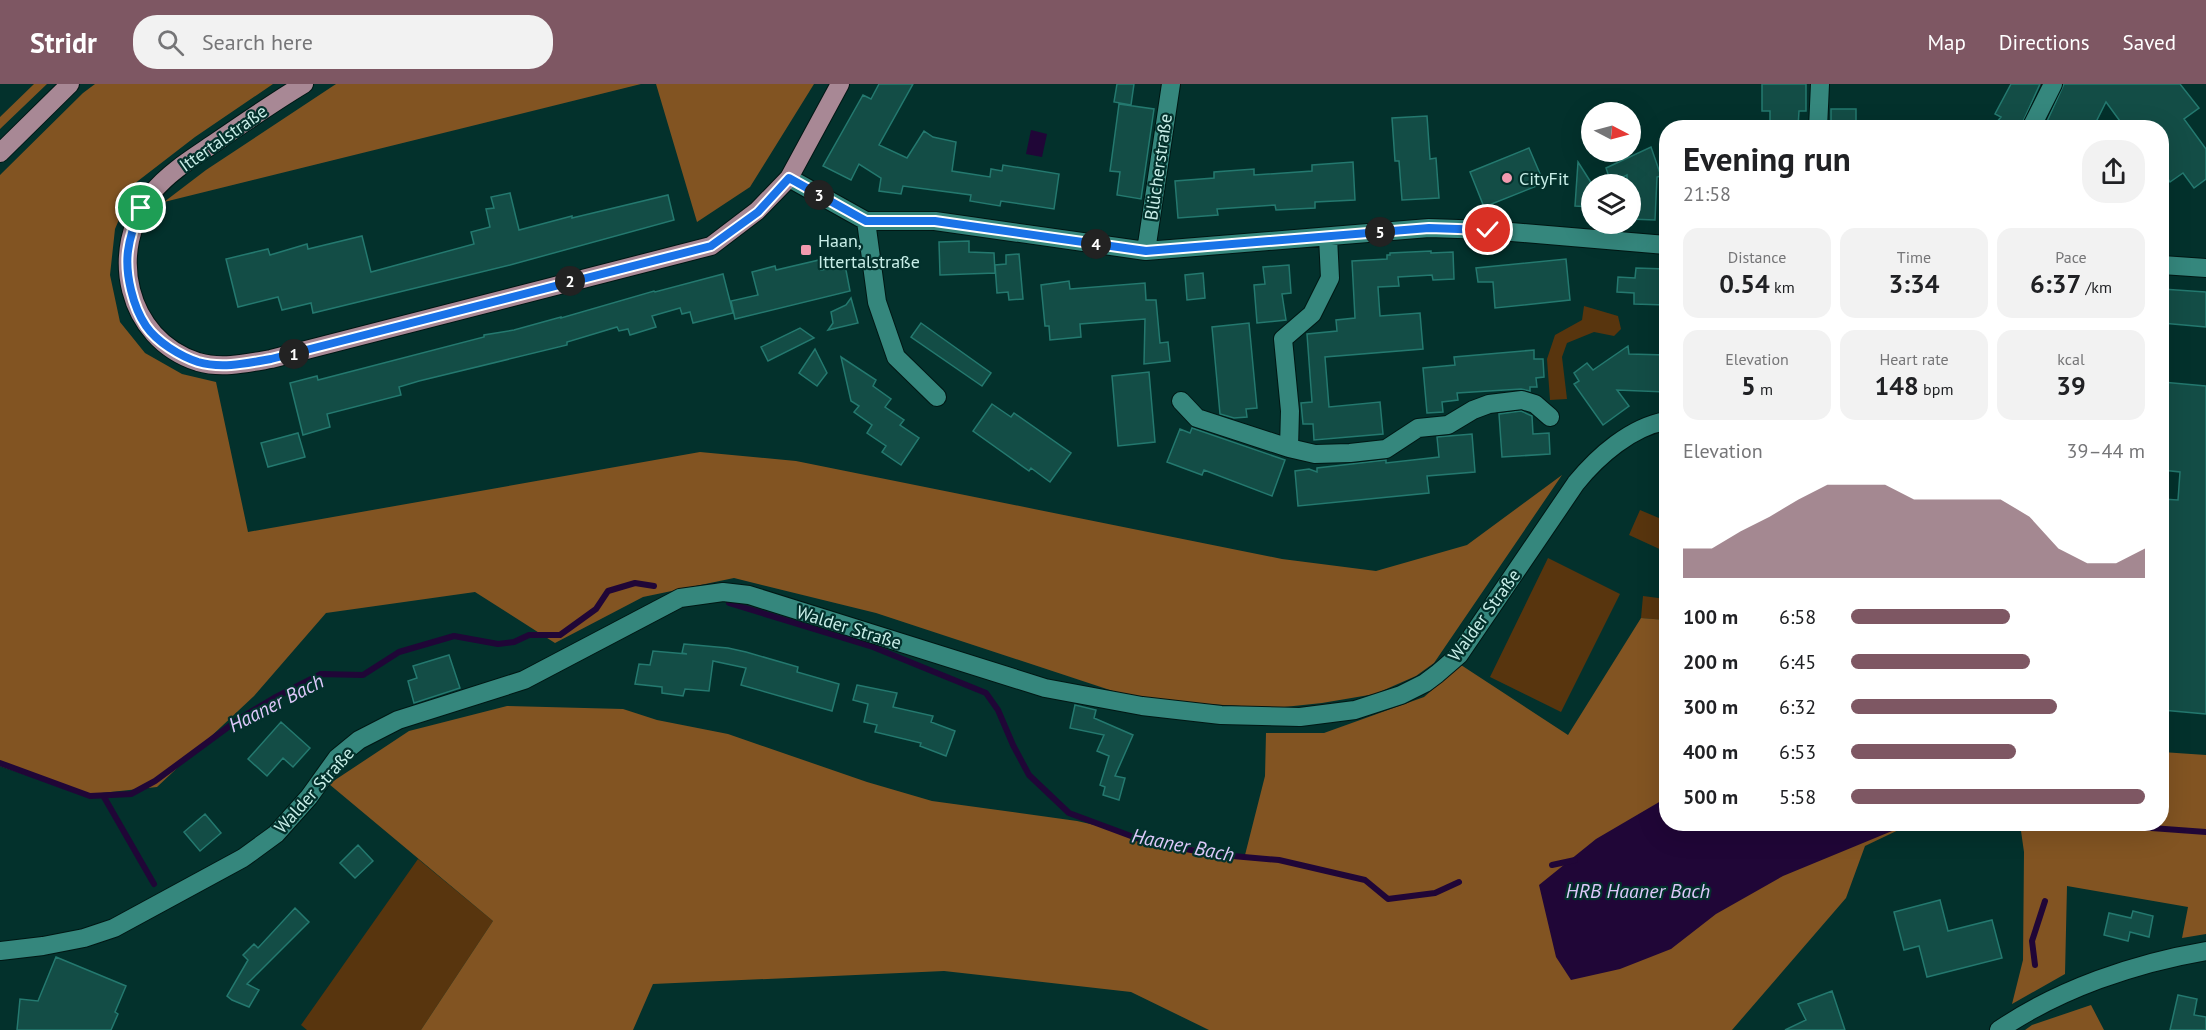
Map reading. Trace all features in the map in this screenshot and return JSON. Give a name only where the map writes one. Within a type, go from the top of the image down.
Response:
[{"type":"main road","points":[[0,153],[70,84]]},
{"type":"main road","name":"Ittertalstraße","points":[[304,84],[183,164],[154,191],[141,208],[132,228],[127,253],[129,277],[135,303],[146,326],[165,344],[199,362],[217,365],[271,359],[711,246],[758,212],[789,178],[840,84]]},
{"type":"street","name":"Blücherstraße","points":[[1146,251],[1171,84]]},
{"type":"street","points":[[1818,120],[1820,84]]},
{"type":"street","points":[[2035,120],[2053,84]]},
{"type":"street","points":[[789,178],[866,221],[935,221],[1146,251],[1429,228],[1488,230],[1659,245]]},
{"type":"street","points":[[866,221],[877,302],[896,357],[937,397]]},
{"type":"street","points":[[1289,448],[1290,411],[1283,339],[1312,314],[1330,278],[1328,237]]},
{"type":"street","points":[[2169,265],[2206,268]]},
{"type":"street","points":[[1181,401],[1197,418],[1289,448],[1315,454],[1386,449],[1418,428],[1448,426],[1473,410],[1489,404],[1522,400],[1535,404],[1550,417]]},
{"type":"street","name":"Walder Straße","points":[[0,951],[84,939],[114,928],[243,858],[276,834],[309,797],[338,758],[359,740],[398,720],[524,680],[681,598],[723,592],[749,596],[1045,688],[1142,706],[1221,715],[1300,717],[1355,710],[1401,695],[1425,683],[1459,655],[1576,483],[1591,465],[1640,430],[1659,423]]},
{"type":"street","points":[[1999,1030],[2023,1014],[2093,981],[2187,954],[2206,951]]},
{"type":"shaded area","points":[[34,84],[47,84],[0,129],[0,117]]},
{"type":"shaded area","points":[[95,84],[273,84],[195,137],[134,184],[115,229],[110,275],[120,322],[145,353],[182,374],[216,382],[248,532],[700,452],[796,461],[1282,559],[1376,571],[1467,545],[1562,475],[1434,663],[1416,676],[1375,694],[1275,708],[1171,702],[1125,695],[876,613],[734,578],[643,597],[555,643],[475,592],[326,613],[254,696],[157,787],[83,795],[0,766],[0,175],[83,93]]},
{"type":"shaded area","points":[[336,84],[641,84],[164,202],[206,170]]},
{"type":"shaded area","points":[[656,84],[814,84],[750,187],[697,222]]},
{"type":"shaded area","points":[[1584,306],[1618,316],[1621,329],[1614,336],[1594,332],[1567,343],[1562,357],[1567,399],[1550,400],[1547,359],[1555,335],[1582,320]]},
{"type":"shaded area","points":[[1640,510],[1659,518],[1659,549],[1629,535]]},
{"type":"shaded area","points":[[1548,558],[1620,594],[1561,712],[1490,677]]},
{"type":"shaded area","points":[[1643,596],[1659,598],[1659,619],[1641,618]]},
{"type":"shaded area","points":[[1641,618],[1659,619],[1659,831],[1896,831],[1865,846],[1846,898],[1732,1030],[1209,1030],[1131,992],[944,971],[653,984],[633,1030],[421,1030],[493,921],[329,784],[409,731],[507,706],[623,709],[657,720],[728,734],[867,782],[932,801],[1077,821],[1204,850],[1245,855],[1265,776],[1266,733],[1324,733],[1424,697],[1461,665],[1568,735]]},
{"type":"shaded area","points":[[2169,752],[2206,755],[2206,934],[2182,938],[2188,907],[2067,886],[2065,974],[2012,1004],[2023,960],[2024,852],[2021,831],[2169,831]]},
{"type":"shaded area","points":[[418,859],[493,921],[421,1030],[307,1030],[301,1025]]},
{"type":"shaded area","points":[[2091,1005],[2104,1030],[2025,1030],[2032,1025]]},
{"type":"water","points":[[1031,130],[1047,134],[1042,157],[1026,154]]},
{"type":"water","name":"HRB Haaner Bach","points":[[1659,802],[1659,831],[1892,831],[1783,876],[1716,914],[1671,949],[1620,969],[1571,980],[1556,957],[1539,885],[1596,839]]},
{"type":"building","points":[[879,84],[913,84],[879,145],[907,158],[924,131],[933,137],[956,142],[952,171],[990,177],[991,169],[1002,171],[1003,165],[1059,174],[1054,209],[1001,201],[1000,206],[970,201],[971,195],[903,186],[901,194],[879,191],[881,178],[859,164],[851,180],[823,166],[863,95],[871,99]]},
{"type":"building","points":[[1117,84],[1134,84],[1131,105],[1114,102]]},
{"type":"building","points":[[1762,84],[1806,84],[1806,111],[1799,111],[1798,120],[1770,120],[1770,111],[1762,111]]},
{"type":"building","points":[[2011,84],[2040,84],[2024,120],[1999,120],[2001,117],[1995,114]]},
{"type":"building","points":[[2064,84],[2180,84],[2199,108],[2184,119],[2206,149],[2206,179],[2194,188],[2183,173],[2169,180],[2169,120],[2119,120],[2106,102],[2097,120],[2048,120]]},
{"type":"building","points":[[1119,104],[1154,109],[1141,199],[1117,195],[1120,172],[1110,171]]},
{"type":"building","points":[[1831,109],[1856,109],[1856,120],[1831,120]]},
{"type":"building","points":[[1427,116],[1430,159],[1436,158],[1439,198],[1402,200],[1399,161],[1395,161],[1392,118]]},
{"type":"building","points":[[1651,147],[1659,170],[1655,220],[1641,219],[1641,174],[1608,174],[1606,168],[1619,162],[1641,162],[1641,152]]},
{"type":"building","name":"CityFit","points":[[1529,148],[1544,183],[1484,207],[1470,172]]},
{"type":"building","points":[[1353,162],[1355,200],[1315,202],[1315,208],[1276,210],[1275,205],[1217,209],[1218,215],[1178,218],[1175,181],[1214,178],[1214,172],[1254,169],[1254,175],[1312,171],[1312,165]]},
{"type":"building","points":[[1578,162],[1586,174],[1581,174],[1581,206],[1575,206]]},
{"type":"building","points":[[510,193],[519,230],[668,195],[674,220],[510,265],[313,313],[311,303],[282,310],[278,297],[238,307],[226,259],[268,249],[270,255],[307,244],[308,249],[362,236],[371,272],[474,244],[471,232],[490,227],[486,209],[494,208],[491,197]]},
{"type":"building","points":[[969,241],[969,252],[994,253],[995,273],[940,275],[939,242]]},
{"type":"building","points":[[1431,251],[1431,253],[1453,252],[1454,279],[1433,280],[1432,275],[1398,277],[1399,286],[1378,287],[1380,316],[1420,313],[1423,349],[1325,357],[1329,407],[1380,402],[1383,434],[1314,440],[1313,424],[1303,424],[1301,403],[1312,402],[1307,334],[1337,331],[1336,320],[1355,318],[1352,261],[1387,259],[1390,253]]},
{"type":"building","points":[[1019,254],[1023,299],[1009,300],[1008,292],[997,293],[995,265],[1006,264],[1006,255]]},
{"type":"building","points":[[1566,259],[1570,300],[1495,308],[1493,282],[1478,282],[1476,268]]},
{"type":"building","points":[[819,260],[821,270],[845,265],[850,291],[735,319],[731,301],[758,295],[752,272],[775,266],[776,270]]},
{"type":"building","points":[[1289,265],[1291,293],[1282,294],[1286,320],[1257,323],[1254,285],[1265,284],[1263,267]]},
{"type":"building","points":[[1636,268],[1659,269],[1659,305],[1634,304],[1634,293],[1617,292],[1618,277],[1635,278]]},
{"type":"building","points":[[1203,273],[1205,298],[1187,300],[1185,275]]},
{"type":"building","points":[[723,274],[733,313],[693,323],[690,312],[682,314],[680,308],[652,316],[656,327],[630,335],[628,329],[619,331],[617,327],[567,342],[567,345],[419,381],[399,387],[401,395],[327,414],[330,427],[303,435],[290,383],[317,376],[318,380]]},
{"type":"building","points":[[1069,281],[1070,289],[1145,283],[1146,300],[1156,300],[1160,343],[1168,342],[1170,361],[1144,364],[1145,319],[1080,324],[1081,337],[1050,340],[1049,326],[1045,326],[1041,285]]},
{"type":"building","points":[[2169,289],[2206,292],[2206,327],[2169,324]]},
{"type":"building","points":[[851,298],[858,323],[828,330],[833,323],[831,312],[846,305]]},
{"type":"building","points":[[921,323],[991,373],[982,386],[911,337]]},
{"type":"building","points":[[1249,323],[1257,408],[1246,409],[1247,417],[1234,418],[1220,414],[1212,327]]},
{"type":"building","points":[[800,328],[814,338],[768,361],[761,347]]},
{"type":"building","points":[[1628,346],[1629,354],[1659,355],[1659,392],[1617,390],[1629,406],[1603,425],[1574,384],[1579,381],[1574,373],[1587,363],[1593,370]]},
{"type":"building","points":[[815,349],[827,373],[817,386],[799,373]]},
{"type":"building","points":[[1534,350],[1534,359],[1543,359],[1544,377],[1536,378],[1537,387],[1530,387],[1530,391],[1521,389],[1457,393],[1458,400],[1442,402],[1443,412],[1427,413],[1423,368],[1455,365],[1454,357]]},
{"type":"building","points":[[841,357],[876,380],[873,386],[891,399],[885,407],[904,420],[900,425],[919,438],[901,465],[882,452],[886,446],[867,433],[872,425],[854,412],[859,406],[851,401]]},
{"type":"building","points":[[1149,372],[1155,442],[1118,446],[1112,376]]},
{"type":"building","points":[[2169,383],[2206,386],[2206,714],[2169,711],[2169,499],[2178,500],[2180,472],[2169,471]]},
{"type":"building","points":[[992,404],[1011,417],[1014,413],[1071,453],[1050,482],[1031,468],[1029,471],[973,431]]},
{"type":"building","points":[[1521,411],[1532,416],[1533,434],[1549,433],[1550,454],[1502,457],[1499,414]]},
{"type":"building","points":[[1192,428],[1285,460],[1272,496],[1204,470],[1202,475],[1167,462],[1180,429],[1190,433]]},
{"type":"building","points":[[298,433],[305,457],[268,467],[261,443]]},
{"type":"building","points":[[1472,434],[1475,472],[1427,476],[1429,493],[1298,506],[1295,471],[1309,469],[1317,472],[1317,468],[1439,457],[1437,437]]},
{"type":"building","points":[[684,644],[746,652],[798,667],[797,672],[839,684],[832,711],[741,685],[746,668],[713,661],[709,691],[685,689],[683,696],[662,693],[662,687],[635,684],[639,664],[650,665],[653,651],[687,654],[682,653]]},
{"type":"building","points":[[449,655],[460,688],[414,703],[408,681],[417,678],[413,666]]},
{"type":"building","points":[[857,685],[897,693],[893,707],[933,716],[931,722],[955,731],[946,756],[920,746],[921,743],[875,732],[877,725],[864,722],[868,704],[853,700]]},
{"type":"building","points":[[1075,705],[1096,710],[1094,718],[1133,735],[1115,776],[1125,778],[1119,800],[1103,795],[1105,787],[1100,785],[1109,756],[1097,751],[1104,735],[1070,728]]},
{"type":"building","points":[[281,722],[310,748],[293,767],[283,758],[267,776],[248,759]]},
{"type":"building","points":[[205,814],[221,833],[200,851],[184,832]]},
{"type":"building","points":[[358,845],[373,861],[355,878],[340,863]]},
{"type":"building","points":[[1940,900],[1948,931],[1992,920],[2002,958],[1927,977],[1919,946],[1904,950],[1894,912]]},
{"type":"building","points":[[295,908],[309,922],[247,984],[259,990],[249,1007],[232,1000],[227,996],[248,960],[243,955],[254,944],[258,948]]},
{"type":"building","points":[[2133,911],[2153,916],[2149,937],[2130,932],[2128,941],[2104,935],[2109,913],[2131,918]]},
{"type":"building","points":[[56,957],[126,986],[115,1012],[118,1014],[111,1030],[17,1030],[20,999],[38,1001]]},
{"type":"building","points":[[1832,991],[1845,1030],[1785,1030],[1806,1020],[1798,1004]]},
{"type":"building","points":[[2178,995],[2197,999],[2194,1015],[2206,1017],[2206,1030],[2170,1030]]},
{"type":"waterway","name":"Haaner Bach","points":[[0,763],[90,796],[131,794],[155,781],[239,719],[321,674],[363,675],[399,652],[454,636],[498,644],[514,642],[529,635],[560,635],[596,609],[608,591],[635,583],[654,586]]},
{"type":"waterway","name":"Haaner Bach","points":[[729,603],[873,647],[986,693],[998,710],[1029,775],[1069,813],[1139,839],[1210,854],[1279,860],[1365,880],[1388,899],[1435,893],[1459,882]]},
{"type":"waterway","points":[[104,797],[154,884]]},
{"type":"waterway","name":"Haaner Bach","points":[[2169,829],[2206,832]]},
{"type":"waterway","name":"Haaner Bach","points":[[1552,865],[1575,860]]},
{"type":"waterway","points":[[2035,965],[2032,941],[2045,901]]},
{"type":"place","name":"CityFit","points":[[1507,178]]},
{"type":"place","name":"Haan, Ittertalstraße","points":[[806,250]]},
{"type":"route","points":[[141,208],[132,228],[127,253],[129,277],[135,303],[146,326],[165,344],[182,354],[199,362],[217,365],[271,359],[363,337],[711,246],[758,212],[789,178],[866,221],[935,221],[1146,251],[1429,228],[1488,230]]}]
